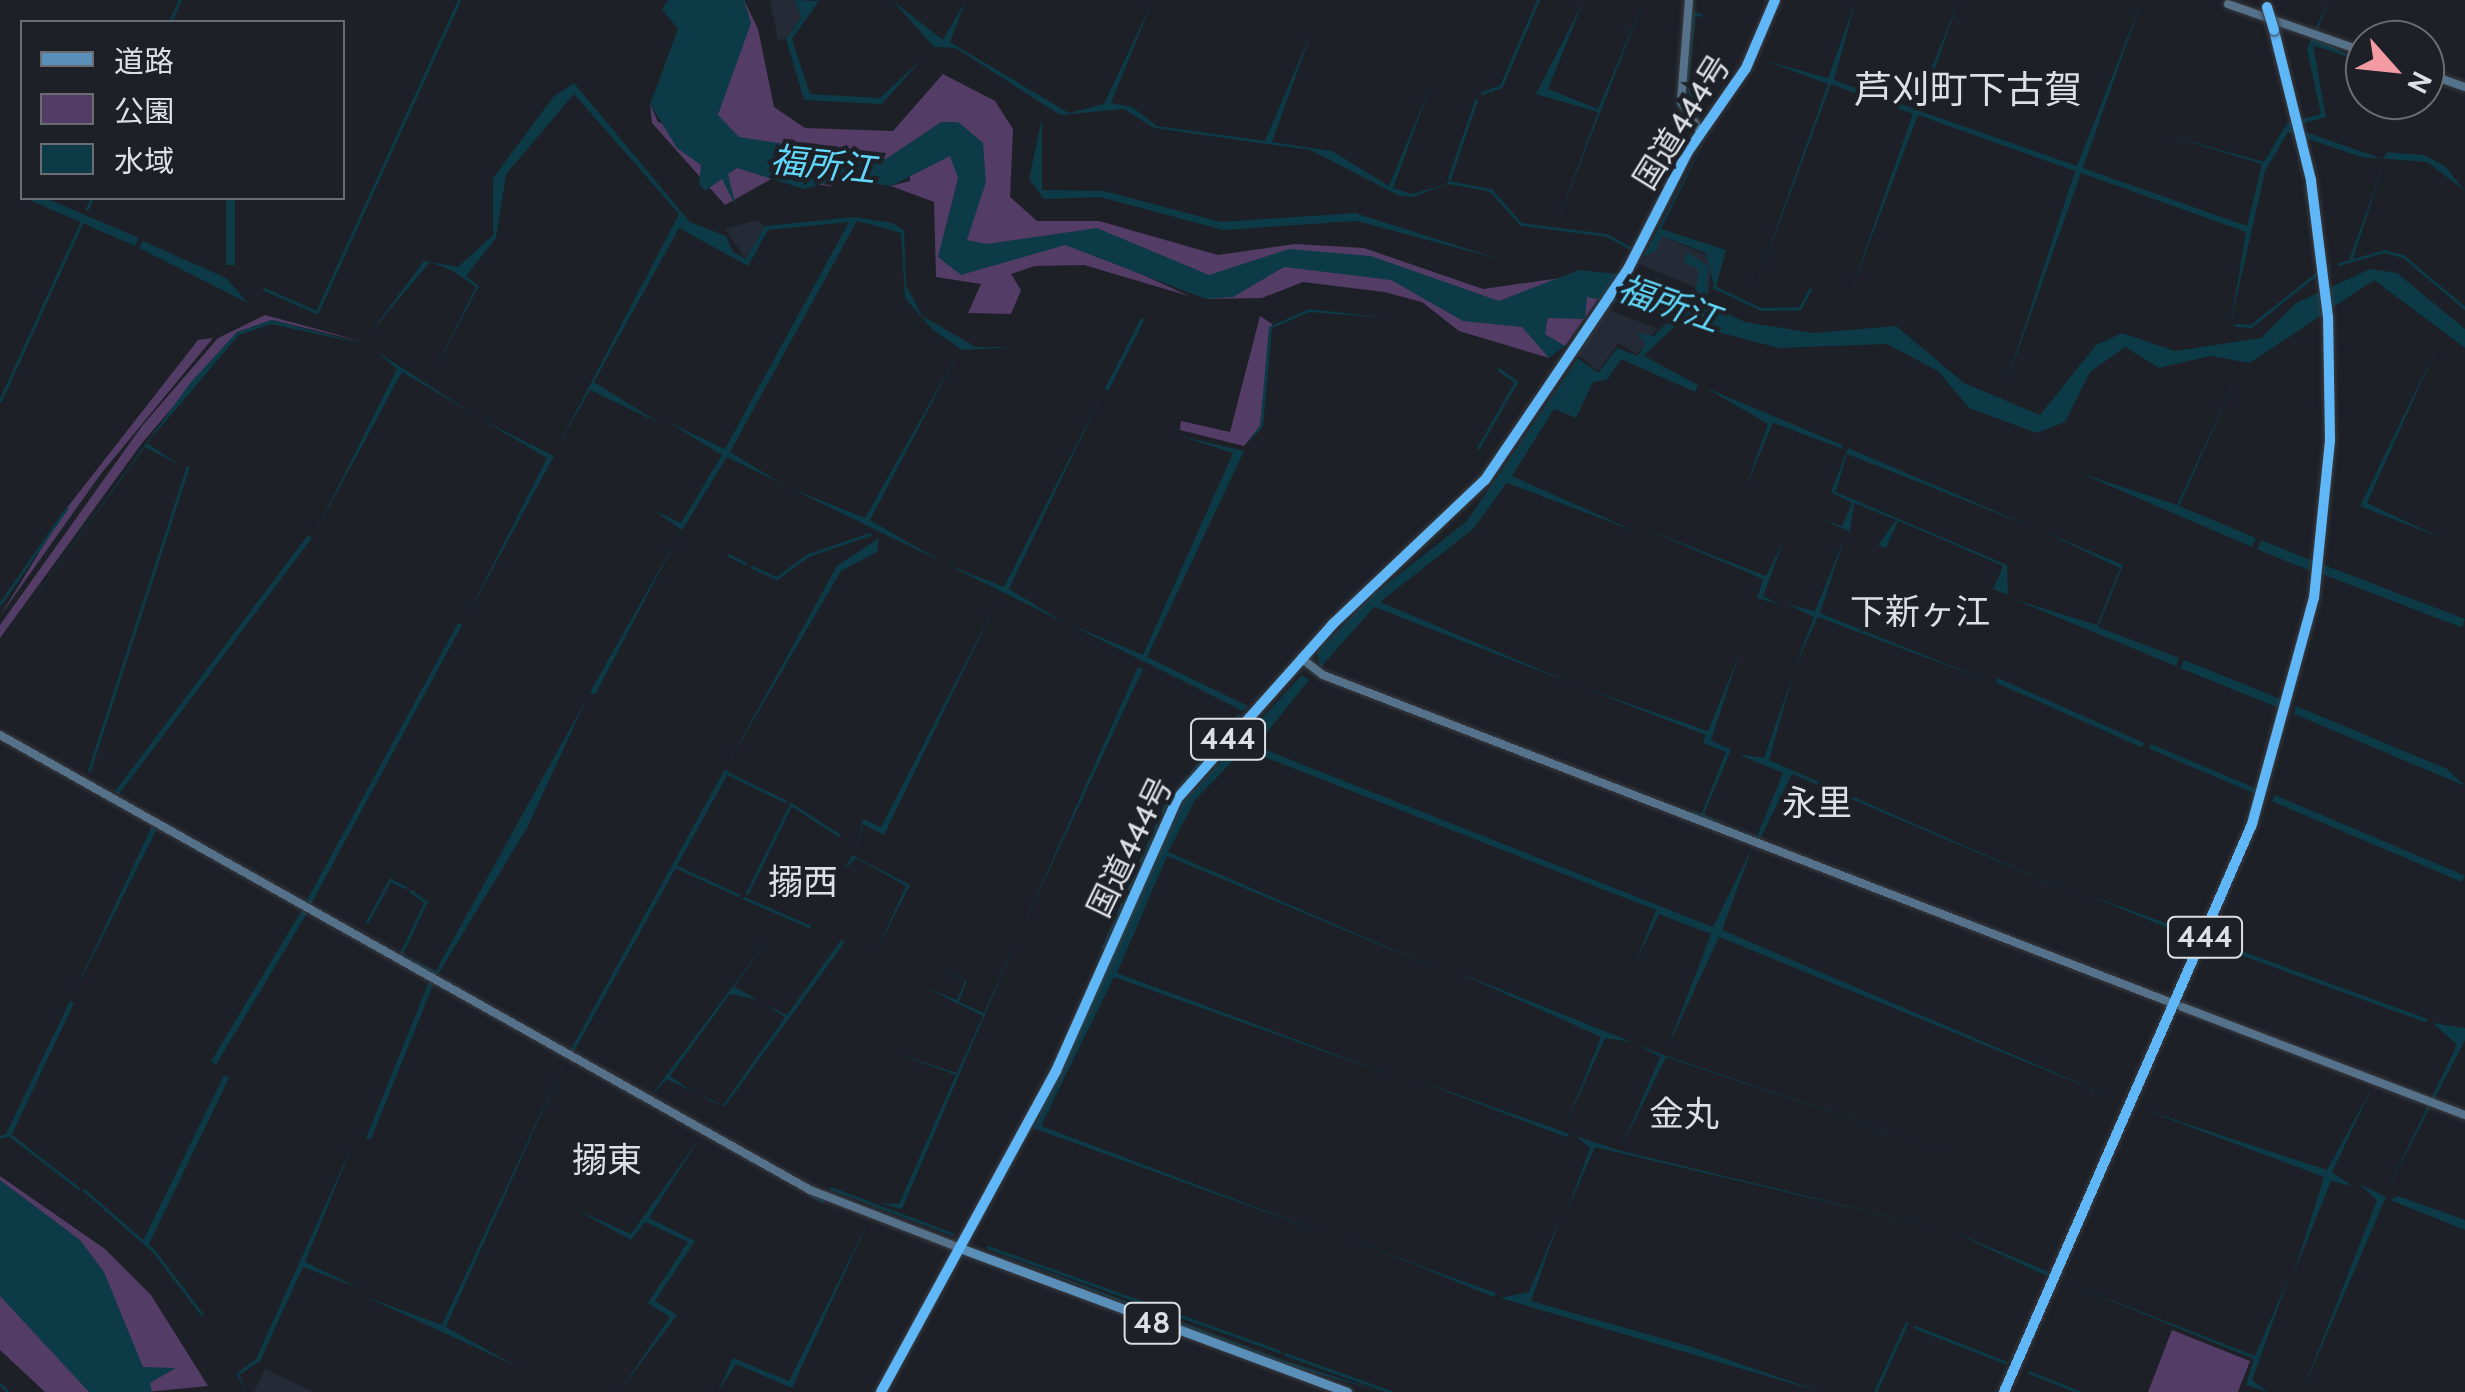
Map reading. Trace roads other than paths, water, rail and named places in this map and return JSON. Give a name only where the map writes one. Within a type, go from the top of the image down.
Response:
[{"type":"highway","name":"国道444号","points":[[882,1392],[1056,1071],[1177,798],[1301,658],[1485,480],[1628,269],[1701,133],[1746,68],[1775,0]]},
{"type":"highway","name":"444","points":[[2001,1392],[2052,1285],[2252,824],[2317,576],[2329,343],[2323,260],[2297,112],[2266,3]]},
{"type":"highway","points":[[2013,1392],[2052,1285]]},
{"type":"main road","name":"48","points":[[960,1248],[1347,1392]]},
{"type":"street","points":[[1689,0],[1681,102],[1701,133]]},
{"type":"street","points":[[2228,4],[2345,45]]},
{"type":"street","points":[[1301,658],[1324,676],[2465,1115]]},
{"type":"street","points":[[0,735],[810,1190],[960,1248]]},
{"type":"water","name":"福所江","points":[[668,0],[744,0],[751,23],[718,115],[739,137],[886,159],[941,122],[958,122],[983,143],[986,182],[967,240],[986,244],[1097,228],[1209,275],[1289,249],[1371,256],[1499,301],[1579,270],[1658,278],[1694,299],[1699,270],[1684,262],[1687,252],[1708,266],[1707,304],[1745,322],[1813,333],[1896,326],[1964,383],[2040,415],[2096,345],[2122,333],[2175,351],[2261,338],[2296,303],[2370,269],[2397,273],[2465,329],[2465,348],[2374,280],[2250,363],[2210,356],[2159,368],[2125,347],[2090,372],[2065,422],[2037,433],[1969,408],[1938,371],[1887,344],[1779,348],[1679,322],[1644,356],[1698,385],[1695,392],[1621,359],[1607,380],[1593,382],[1576,418],[1554,409],[1512,476],[1637,532],[1507,483],[1473,529],[1380,602],[1576,685],[1374,607],[1320,668],[1317,652],[1373,595],[1467,521],[1578,358],[1598,373],[1617,348],[1638,356],[1645,343],[1636,333],[1654,336],[1673,316],[1587,297],[1585,319],[1548,318],[1545,334],[1565,346],[1549,358],[1522,327],[1463,321],[1391,280],[1284,267],[1233,297],[1206,299],[1065,245],[961,275],[938,257],[958,178],[950,156],[891,186],[841,179],[804,189],[737,168],[728,174],[736,207],[722,179],[705,191],[699,184],[701,165],[677,148],[650,104],[678,29],[662,9]]},
{"type":"water","points":[[795,0],[819,1],[792,39],[810,94],[880,98],[922,59],[882,104],[804,100],[786,39],[801,18]]},
{"type":"water","points":[[892,0],[943,40],[966,0],[950,42],[1069,113],[1104,104],[1153,0],[1111,103],[1132,107],[1157,126],[1265,141],[1312,31],[1272,142],[1332,151],[1389,186],[1432,82],[1393,188],[1412,194],[1450,183],[1413,197],[1400,196],[1310,150],[1154,128],[1124,109],[1060,115],[956,48],[934,47]]},
{"type":"water","points":[[1584,0],[1548,89],[1598,109],[1644,0],[1555,228],[1598,112],[1536,94]]},
{"type":"water","points":[[1856,0],[1834,80],[1915,109],[1959,0],[1920,111],[2077,166],[2142,0],[2083,168],[2247,226],[2262,164],[2163,134],[2264,162],[2287,123],[2321,114],[2307,49],[2328,0],[2315,38],[2345,56],[2313,45],[2326,117],[2291,127],[2382,159],[2361,157],[2288,132],[2265,171],[2230,327],[2246,232],[2081,173],[2005,387],[2075,171],[1918,115],[1849,296],[1913,114],[1831,84],[1751,299],[1828,84],[1763,60],[1828,78]]},
{"type":"water","points":[[574,83],[690,222],[726,236],[733,252],[746,259],[765,226],[854,217],[893,223],[904,231],[906,285],[922,316],[976,347],[1015,347],[962,350],[933,330],[905,298],[901,233],[857,221],[730,452],[784,485],[727,457],[682,530],[653,510],[681,523],[722,455],[668,422],[725,449],[849,222],[768,230],[748,266],[679,228],[594,382],[661,424],[590,390],[556,450],[679,214],[574,94],[506,174],[496,238],[466,276],[479,286],[431,377],[476,287],[453,271],[430,262],[458,267],[493,235],[493,178],[554,96]]},
{"type":"water","points":[[1042,118],[1042,190],[1104,191],[1221,222],[1355,213],[1502,260],[1357,221],[1223,230],[1100,197],[1044,199],[1029,179]]},
{"type":"water","points":[[1709,133],[1661,229],[1726,250],[1715,290],[1706,253],[1662,236],[1656,251],[1643,257]]},
{"type":"water","points":[[2387,152],[2424,155],[2445,166],[2465,191],[2427,162],[2383,159]]},
{"type":"water","points":[[2383,166],[2353,259],[2349,260]]},
{"type":"water","points":[[29,200],[50,200],[139,238],[135,246]]},
{"type":"water","points":[[226,200],[235,200],[235,265],[226,265]]},
{"type":"water","points":[[143,241],[226,278],[248,303],[139,248]]},
{"type":"water","points":[[424,261],[430,262],[367,337]]},
{"type":"water","points":[[1309,309],[1388,318],[1310,312],[1272,328],[1263,427],[1244,446],[1260,426],[1269,327]]},
{"type":"water","points":[[1141,318],[1145,320],[1108,391],[1105,389]]},
{"type":"water","points":[[272,320],[368,345],[271,324],[239,335],[147,443],[181,466],[145,447],[0,644],[191,382],[237,332]]},
{"type":"water","points":[[2439,343],[2367,503],[2441,538],[2360,506]]},
{"type":"water","points":[[376,351],[475,415],[402,372],[315,533],[397,369]]},
{"type":"water","points":[[958,353],[870,520],[942,562],[790,488],[865,518]]},
{"type":"water","points":[[2239,372],[2179,506],[2256,538],[2252,547],[2080,473],[2177,505]]},
{"type":"water","points":[[1704,387],[1842,445],[1843,449],[1773,423],[1745,489],[1768,424]]},
{"type":"water","points":[[1102,394],[1009,589],[1065,623],[946,564],[1004,587]]},
{"type":"water","points":[[479,418],[554,456],[465,620],[547,458]]},
{"type":"water","points":[[1177,435],[1244,451],[1147,657],[1248,706],[1243,711],[1069,624],[1143,655],[1233,453]]},
{"type":"water","points":[[1848,448],[2037,529],[1847,454],[1836,492],[2007,565],[2008,595],[1993,589],[2003,566],[1898,521],[1886,548],[1878,545],[1896,520],[1854,503],[1850,532],[1823,520],[1842,526],[1852,503],[1831,492]]},
{"type":"water","points":[[187,466],[190,467],[90,773]]},
{"type":"water","points":[[1643,528],[1766,576],[1784,540],[1763,596],[1781,605],[1757,598],[1763,579]]},
{"type":"water","points":[[2042,531],[2123,565],[2098,627],[2179,658],[2176,666],[2013,599],[2097,625],[2120,568]]},
{"type":"water","points":[[1846,534],[1820,613],[1991,682],[1818,617],[1794,669],[1814,617],[1787,604],[1815,611]]},
{"type":"water","points":[[308,535],[312,538],[119,794],[115,791]]},
{"type":"water","points":[[679,535],[595,695],[590,692]]},
{"type":"water","points":[[879,538],[877,552],[841,571],[727,765],[837,566]]},
{"type":"water","points":[[2261,540],[2314,561],[2310,571],[2257,549]]},
{"type":"water","points":[[2324,565],[2465,619],[2462,628],[2321,573]]},
{"type":"water","points":[[999,597],[884,835],[863,824],[856,849],[863,819],[881,827]]},
{"type":"water","points":[[458,623],[462,625],[311,904],[306,902]]},
{"type":"water","points":[[1739,655],[1711,740],[1731,750],[1704,814],[1729,828],[1687,811],[1702,813],[1726,752],[1703,743],[1706,735],[1581,687],[1708,731]]},
{"type":"water","points":[[2184,660],[2286,701],[2283,710],[2181,668]]},
{"type":"water","points":[[1138,667],[1143,669],[1023,926]]},
{"type":"water","points":[[1793,674],[1769,760],[2080,896],[1792,774],[1760,839],[1734,829],[1757,836],[1783,773],[1738,754],[1764,758]]},
{"type":"water","points":[[1302,675],[1309,680],[1256,746],[1713,927],[1753,846],[1722,930],[2124,1102],[1719,937],[1667,1049],[1711,934],[1659,914],[1636,962],[1656,910],[1244,749],[1195,800],[1168,852],[1450,974],[1167,856],[1117,973],[1402,1079],[1114,977],[1041,1126],[1332,1236],[1033,1128],[1183,802]]},
{"type":"water","points":[[1998,678],[2144,743],[2142,748],[1996,683]]},
{"type":"water","points":[[587,698],[528,826],[437,976],[434,974]]},
{"type":"water","points":[[2296,706],[2447,769],[2465,786],[2294,714]]},
{"type":"water","points":[[2151,744],[2258,789],[2256,794],[2149,749]]},
{"type":"water","points":[[725,769],[729,772],[573,1053],[570,1051]]},
{"type":"water","points":[[2275,795],[2465,875],[2462,882],[2272,801]]},
{"type":"water","points":[[152,826],[157,829],[72,997]]},
{"type":"water","points":[[852,855],[910,885],[876,951],[906,886],[856,858],[845,869]]},
{"type":"water","points":[[2088,895],[2199,935],[2197,940]]},
{"type":"water","points":[[302,910],[307,913],[216,1065],[211,1062]]},
{"type":"water","points":[[1021,930],[902,1209],[878,1203],[899,1204],[956,1075],[894,1053],[957,1073],[983,1016],[926,988],[957,1000],[965,981],[945,969],[967,981],[959,1002],[984,1013]]},
{"type":"water","points":[[771,935],[734,987],[758,1000],[730,994],[670,1076],[693,1092],[667,1079],[650,1097]]},
{"type":"water","points":[[841,940],[845,942],[725,1106],[699,1095],[723,1105],[785,1017],[762,1003],[787,1015]]},
{"type":"water","points":[[2219,943],[2428,1019],[2426,1023],[2218,947]]},
{"type":"water","points":[[1457,972],[1632,1042],[1605,1038],[1565,1126],[1601,1037]]},
{"type":"water","points":[[429,982],[434,984],[371,1140],[366,1138]]},
{"type":"water","points":[[70,1001],[74,1003],[11,1136],[6,1134]]},
{"type":"water","points":[[2433,1023],[2465,1028],[2465,1040],[2387,1191],[2457,1045]]},
{"type":"water","points":[[1637,1044],[1968,1159],[1666,1057],[1622,1146],[1660,1057]]},
{"type":"water","points":[[566,1059],[446,1327],[518,1367],[364,1296],[442,1325]]},
{"type":"water","points":[[224,1075],[229,1078],[148,1246],[143,1241]]},
{"type":"water","points":[[1411,1078],[1570,1134],[1566,1137]]},
{"type":"water","points":[[2373,1086],[2332,1172],[2352,1186],[2331,1181],[2294,1273],[2324,1177],[2142,1109],[2327,1170]]},
{"type":"water","points":[[701,1136],[649,1218],[695,1241],[655,1301],[677,1315],[619,1392],[670,1317],[648,1303],[688,1242],[645,1222],[631,1240],[575,1209],[631,1234]]},
{"type":"water","points":[[1576,1136],[1618,1150],[1946,1230],[1595,1147],[1566,1213],[1590,1148]]},
{"type":"water","points":[[355,1139],[305,1262],[359,1288],[303,1267],[260,1361],[239,1375],[247,1392],[236,1374],[256,1359]]},
{"type":"water","points":[[0,1180],[80,1240],[104,1272],[143,1367],[176,1368],[150,1383],[152,1392],[89,1392],[0,1296]]},
{"type":"water","points":[[2359,1184],[2386,1197],[2302,1392],[2377,1200]]},
{"type":"water","points":[[2398,1196],[2465,1220],[2465,1230],[2390,1200]]},
{"type":"water","points":[[871,1216],[792,1388],[736,1364],[718,1392],[733,1358],[789,1381]]},
{"type":"water","points":[[1561,1216],[1531,1301],[1692,1347],[1821,1392],[1500,1298],[1529,1292]]},
{"type":"water","points":[[1951,1231],[2049,1272],[2047,1276]]},
{"type":"water","points":[[1339,1234],[1423,1267],[1496,1293],[1494,1297]]},
{"type":"water","points":[[976,1245],[1283,1360],[1383,1392],[1272,1361]]},
{"type":"water","points":[[2289,1277],[2252,1380],[2268,1392],[2246,1385],[2254,1359],[2065,1282],[2255,1356]]},
{"type":"waterway","points":[[171,20],[180,0]]},
{"type":"waterway","points":[[264,289],[317,312],[459,0]]},
{"type":"waterway","points":[[1482,93],[1501,86],[1538,0]]},
{"type":"waterway","points":[[1697,120],[1687,81],[1694,13],[1701,15]]},
{"type":"waterway","points":[[1449,179],[1476,100]]},
{"type":"waterway","points":[[1448,182],[1491,190],[1521,224],[1607,235],[1630,248]]},
{"type":"waterway","points":[[87,209],[91,200]]},
{"type":"waterway","points":[[0,401],[81,223]]},
{"type":"waterway","points":[[2339,264],[2384,251],[2403,256],[2465,308]]},
{"type":"waterway","points":[[2236,325],[2251,326],[2320,271]]},
{"type":"waterway","name":"福所江","points":[[1714,287],[1761,309],[1800,308],[1810,289]]},
{"type":"waterway","points":[[1478,448],[1516,382],[1499,370]]},
{"type":"waterway","points":[[0,604],[66,509]]},
{"type":"waterway","points":[[752,567],[777,578],[808,555],[870,534]]},
{"type":"waterway","points":[[729,555],[745,563]]},
{"type":"waterway","points":[[1103,947],[1165,805],[1238,716]]},
{"type":"waterway","points":[[729,774],[785,801]]},
{"type":"waterway","points":[[747,893],[791,804],[839,835]]},
{"type":"waterway","points":[[677,867],[738,895]]},
{"type":"waterway","points":[[367,922],[390,880],[405,887]]},
{"type":"waterway","points":[[411,891],[426,902],[401,955],[435,972]]},
{"type":"waterway","points":[[744,898],[809,926]]},
{"type":"waterway","points":[[0,1137],[9,1134],[78,1188]]},
{"type":"waterway","points":[[831,1188],[952,1234]]},
{"type":"waterway","points":[[84,1190],[154,1251],[202,1314]]},
{"type":"waterway","points":[[811,1195],[822,1201]]},
{"type":"waterway","points":[[988,1247],[1279,1351]]},
{"type":"waterway","points":[[1875,1392],[1906,1324]]},
{"type":"waterway","points":[[1915,1327],[2005,1362]]},
{"type":"waterway","points":[[1285,1354],[1391,1392]]},
{"type":"waterway","points":[[2029,1372],[2079,1392]]},
{"type":"waterway","points":[[0,1384],[8,1392]]},
{"type":"district","name":"芦刈町下古賀","points":[[1968,90]]},
{"type":"district","name":"下新ヶ江","points":[[1920,612]]},
{"type":"district","name":"永里","points":[[1817,803]]},
{"type":"district","name":"搦西","points":[[803,882]]},
{"type":"district","name":"金丸","points":[[1684,1114]]},
{"type":"district","name":"搦東","points":[[607,1160]]}]
